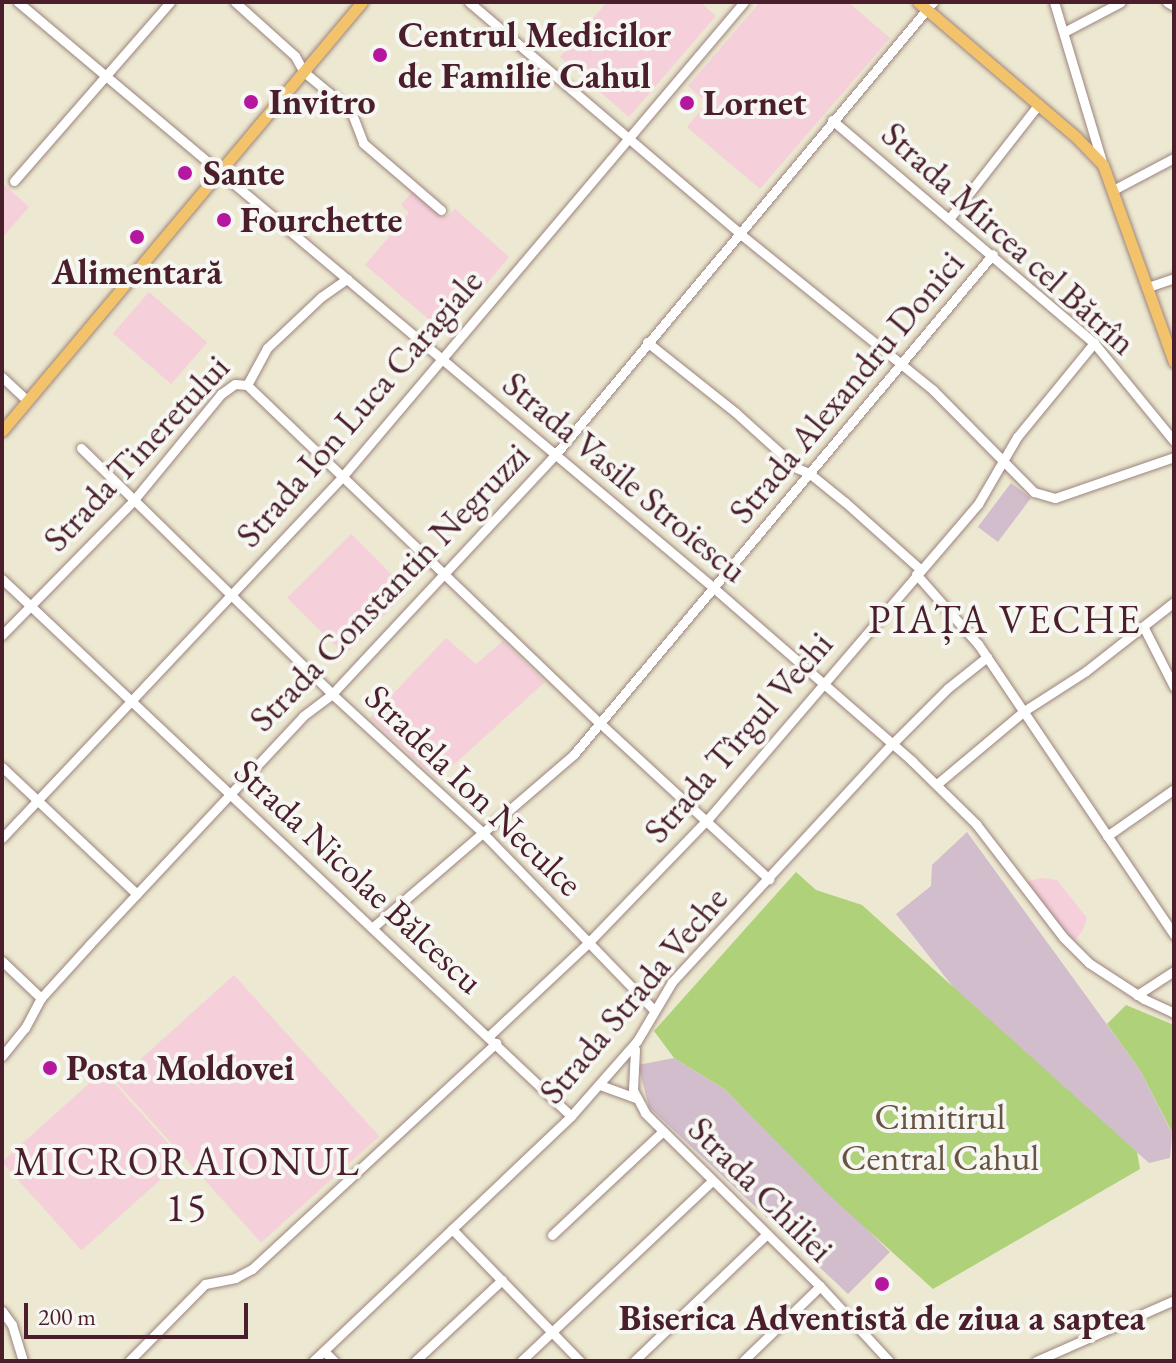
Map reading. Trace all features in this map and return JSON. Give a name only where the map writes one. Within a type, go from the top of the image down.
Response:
[{"type":"main road","points":[[2,431],[362,2]]},
{"type":"main road","points":[[926,4],[1103,165],[1115,189],[1174,362]]},
{"type":"street","name":"Strada Vasile Stroiescu","points":[[18,2],[715,589],[937,784],[1003,857],[1063,937],[1089,963],[1137,995],[1174,1013]]},
{"type":"street","points":[[14,181],[170,2]]},
{"type":"street","points":[[235,2],[295,56],[304,72],[351,111],[363,143],[441,210]]},
{"type":"street","points":[[469,2],[738,232],[902,364],[953,410],[1001,463],[1034,492],[1049,498],[1174,457]]},
{"type":"street","name":"Strada Ion Luca Caragiale","points":[[2,838],[342,477],[744,2]]},
{"type":"street","points":[[1054,2],[1103,165]]},
{"type":"street","points":[[1064,32],[1121,2]]},
{"type":"street","points":[[1167,2],[1174,6]]},
{"type":"street","name":"Strada Constantin Negruzzi","points":[[2,1056],[25,1028],[41,998],[229,794],[303,716],[332,694],[555,455],[926,4]]},
{"type":"street","name":"Strada Alexandru Donici","points":[[949,219],[1038,105]]},
{"type":"street","name":"Strada Mircea cel Bătrîn","points":[[832,120],[1094,343],[1174,441]]},
{"type":"street","points":[[1115,189],[1174,158]]},
{"type":"street","name":"Strada Alexandru Donici","points":[[372,928],[574,754],[993,254]]},
{"type":"street","points":[[1148,287],[1174,278]]},
{"type":"street","name":"Strada Tineretului","points":[[2,635],[133,501],[221,394],[235,384],[247,385],[267,348],[321,297],[347,279]]},
{"type":"street","points":[[647,342],[735,412],[787,460],[809,473],[918,571],[987,657],[1174,935]]},
{"type":"street","name":"Strada Tîrgul Vechi","points":[[129,1361],[205,1284],[235,1278],[252,1269],[492,1039],[708,819],[989,489],[1017,437],[1094,343]]},
{"type":"street","points":[[2,377],[27,400]]},
{"type":"street","points":[[247,385],[601,724],[708,819],[769,879]]},
{"type":"street","name":"Stradela Ion Neculce","points":[[81,448],[332,694],[481,831],[653,1009]]},
{"type":"street","name":"Strada Nicolae Bălcescu","points":[[2,579],[571,1116]]},
{"type":"street","points":[[937,784],[1024,711],[1144,628],[1174,602]]},
{"type":"street","points":[[1144,628],[1174,687]]},
{"type":"street","name":"Strada Strada Veche","points":[[313,1361],[571,1116],[637,1041],[653,1009],[672,982],[892,744],[948,688],[987,657]]},
{"type":"street","points":[[2,767],[137,894]]},
{"type":"street","points":[[1107,836],[1174,789]]},
{"type":"street","points":[[2,961],[41,998]]},
{"type":"street","points":[[1137,995],[1174,971]]},
{"type":"street","points":[[600,1085],[636,1098],[631,1067],[637,1041]]},
{"type":"street","name":"Strada Chiliei","points":[[636,1098],[663,1131],[820,1286],[884,1359]]},
{"type":"street","points":[[552,1235],[663,1131]]},
{"type":"street","points":[[521,1361],[712,1181]]},
{"type":"street","points":[[452,1229],[580,1361]]},
{"type":"street","points":[[634,1361],[767,1234]]},
{"type":"street","points":[[415,1361],[502,1280]]},
{"type":"street","points":[[743,1361],[820,1286]]},
{"type":"street","points":[[1036,1361],[1174,1300]]},
{"type":"street","points":[[2,1311],[12,1325],[23,1361]]},
{"type":"street","points":[[324,1351],[334,1361]]},
{"type":"shaded area","points":[[607,2],[700,2],[716,16],[629,117],[560,57]]},
{"type":"shaded area","points":[[760,2],[848,2],[890,38],[760,189],[687,127],[707,103],[688,86]]},
{"type":"shaded area","points":[[2,183],[29,207],[2,238]]},
{"type":"shaded area","points":[[413,191],[446,217],[455,209],[509,257],[445,333],[365,265],[409,213],[401,205]]},
{"type":"shaded area","points":[[149,292],[207,343],[171,384],[113,334]]},
{"type":"shaded area","points":[[1011,483],[1031,498],[998,542],[978,527]]},
{"type":"shaded area","points":[[351,534],[408,591],[345,655],[287,598]]},
{"type":"shaded area","points":[[446,638],[476,664],[503,641],[545,682],[437,780],[370,718]]},
{"type":"shaded area","points":[[967,832],[1140,1070],[1172,1133],[1170,1158],[1149,1163],[957,992],[896,914],[931,886],[932,865]]},
{"type":"shaded area","points":[[1041,878],[1057,880],[1087,918],[1083,930],[1072,944],[1022,883]]},
{"type":"shaded area","points":[[234,975],[379,1136],[261,1243],[116,1081]]},
{"type":"shaded area","points":[[674,1058],[726,1090],[890,1252],[848,1294],[649,1107],[638,1065]]},
{"type":"shaded area","points":[[103,1071],[183,1159],[82,1250],[2,1162]]},
{"type":"green space","name":"Cimitirul Central Cahul","points":[[796,872],[816,890],[862,905],[1137,1152],[1140,1169],[933,1289],[829,1195],[726,1090],[674,1058],[654,1031]]},
{"type":"green space","points":[[1126,1005],[1174,1025],[1174,1136],[1140,1070],[1107,1024]]},
{"type":"place","name":"Centrul Medicilor de Familie Cahul","points":[[380,55]]},
{"type":"place","name":"Invitro","points":[[251,102]]},
{"type":"place","name":"Lornet","points":[[687,103]]},
{"type":"place","name":"Sante","points":[[185,173]]},
{"type":"place","name":"Fourchette","points":[[224,220]]},
{"type":"place","name":"Alimentară","points":[[137,237]]},
{"type":"place","name":"Posta Moldovei","points":[[50,1068]]},
{"type":"place","name":"Biserica Adventistă de ziua a saptea","points":[[882,1284]]},
{"type":"district","name":"PIAȚA VECHE","points":[[1005,619]]},
{"type":"district","name":"MICRORAIONUL 15","points":[[187,1184]]}]
